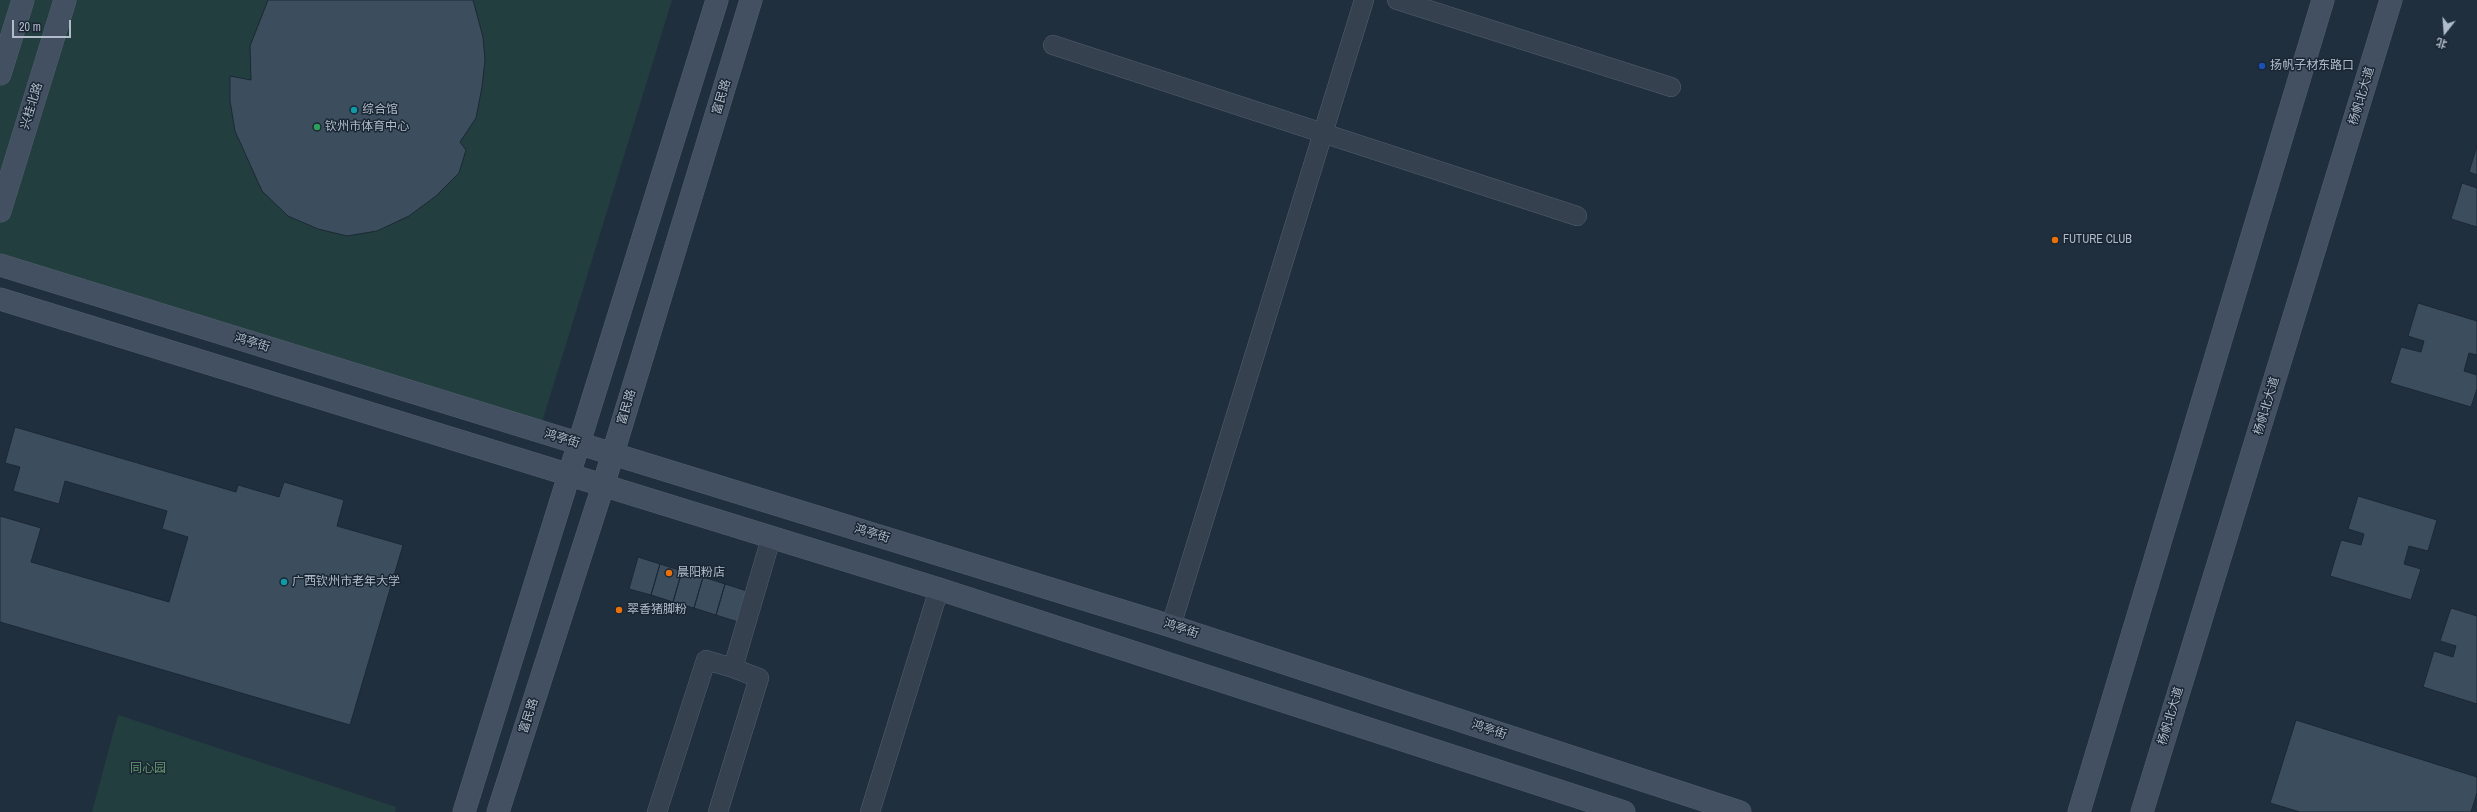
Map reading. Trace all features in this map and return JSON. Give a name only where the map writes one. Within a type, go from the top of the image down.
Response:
[{"type":"street","points":[[0,74],[23,0]]},
{"type":"street","name":"兴桂北路","points":[[0,211],[65,0]]},
{"type":"street","points":[[464,812],[567,476],[717,0]]},
{"type":"street","name":"富民路","points":[[498,812],[603,486],[751,0]]},
{"type":"street","points":[[1171,626],[1364,0]]},
{"type":"street","points":[[1397,0],[1671,87]]},
{"type":"street","points":[[2079,812],[2323,0]]},
{"type":"street","name":"杨帆北大道","points":[[2142,812],[2391,0]]},
{"type":"street","points":[[2374,56],[2408,0]]},
{"type":"street","points":[[1053,45],[1577,216]]},
{"type":"street","name":"鸿亭街","points":[[0,265],[612,455],[1171,626],[1740,812]]},
{"type":"street","points":[[0,299],[567,476],[939,589],[1624,812]]},
{"type":"street","points":[[733,668],[771,538]]},
{"type":"street","points":[[870,812],[939,589]]},
{"type":"street","points":[[657,812],[706,660],[759,678],[718,812]]},
{"type":"green space","name":"钦州市体育中心","points":[[0,0],[672,0],[542,422],[0,255]]},
{"type":"green space","name":"同心园","points":[[118,715],[396,807],[395,812],[92,812]]},
{"type":"building","name":"综合馆","points":[[268,0],[473,0],[483,37],[485,60],[482,87],[476,118],[460,142],[466,150],[459,173],[436,196],[409,216],[377,231],[347,236],[318,229],[288,216],[262,191],[235,131],[230,101],[230,76],[251,80],[250,46]]},
{"type":"building","points":[[2477,146],[2477,175],[2469,172]]},
{"type":"building","points":[[2462,183],[2477,188],[2477,227],[2451,219]]},
{"type":"building","points":[[2418,303],[2477,321],[2477,355],[2469,353],[2464,371],[2477,375],[2477,389],[2471,407],[2390,383],[2401,347],[2421,352],[2424,341],[2408,336]]},
{"type":"building","name":"广西钦州市老年大学","points":[[15,427],[236,492],[238,485],[279,497],[284,482],[344,500],[337,526],[403,545],[350,725],[0,622],[0,516],[41,528],[31,562],[169,602],[188,537],[162,529],[167,511],[65,481],[59,504],[13,491],[20,467],[5,463]]},
{"type":"building","points":[[2358,496],[2437,520],[2428,551],[2409,546],[2404,564],[2421,569],[2411,600],[2330,576],[2341,540],[2361,545],[2364,534],[2348,529]]},
{"type":"building","points":[[638,557],[660,564],[651,595],[629,589]]},
{"type":"building","points":[[660,564],[682,571],[673,602],[651,595]]},
{"type":"building","points":[[682,571],[703,577],[694,608],[673,602]]},
{"type":"building","points":[[703,577],[725,584],[716,615],[694,608]]},
{"type":"building","points":[[725,584],[747,591],[738,622],[716,615]]},
{"type":"building","points":[[2451,608],[2477,616],[2477,704],[2423,687],[2434,651],[2453,657],[2456,646],[2440,641]]},
{"type":"building","points":[[2296,720],[2477,777],[2477,793],[2471,812],[2300,812],[2270,803]]},
{"type":"place","name":"扬帆子材东路口","points":[[2262,66]]},
{"type":"place","name":"综合馆","points":[[354,110]]},
{"type":"place","name":"钦州市体育中心","points":[[317,127]]},
{"type":"place","name":"FUTURE CLUB","points":[[2055,240]]},
{"type":"place","name":"晨阳粉店","points":[[669,573]]},
{"type":"place","name":"广西钦州市老年大学","points":[[284,582]]},
{"type":"place","name":"翠香猪脚粉","points":[[619,610]]}]
